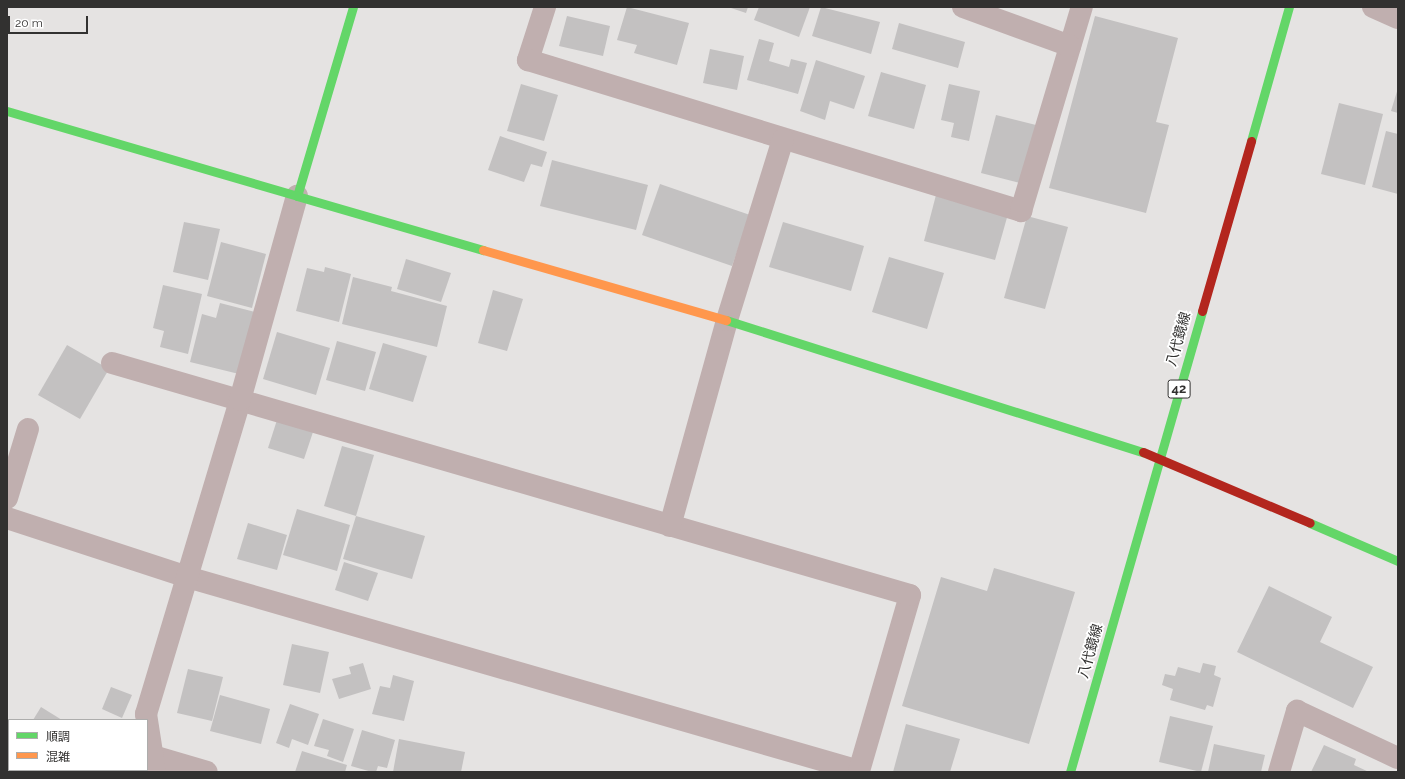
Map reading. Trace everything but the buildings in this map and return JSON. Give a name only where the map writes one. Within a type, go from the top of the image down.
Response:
[{"type":"street","points":[[147,719],[146,714],[240,400],[297,196],[353,7]]},
{"type":"street","points":[[545,7],[528,60],[1021,211],[1082,7]]},
{"type":"street","points":[[963,7],[1070,46]]},
{"type":"street","name":"八代鏡線","points":[[1070,772],[1159,457],[1290,7]]},
{"type":"street","points":[[1373,7],[1398,18]]},
{"type":"street","points":[[7,111],[727,320],[1159,457],[1398,561]]},
{"type":"street","points":[[670,526],[727,320],[783,139]]},
{"type":"street","points":[[7,518],[187,577],[859,771],[910,595],[112,363]]},
{"type":"street","points":[[7,498],[28,430]]},
{"type":"street","points":[[1279,772],[1297,711],[1398,758]]},
{"type":"street","points":[[148,726],[154,764],[207,772]]},
{"type":"traffic: fast","points":[[353,7],[297,196],[483,250]]},
{"type":"traffic: fast","points":[[1251,141],[1289,7]]},
{"type":"traffic: fast","points":[[7,111],[297,196]]},
{"type":"traffic: fast","points":[[1070,772],[1202,311]]},
{"type":"traffic: fast","points":[[726,320],[1143,452]]},
{"type":"traffic: fast","points":[[1310,523],[1398,561]]},
{"type":"traffic: slow","points":[[483,250],[726,320]]},
{"type":"traffic: jam","points":[[1202,311],[1251,141]]},
{"type":"traffic: jam","points":[[1143,452],[1310,523]]}]
